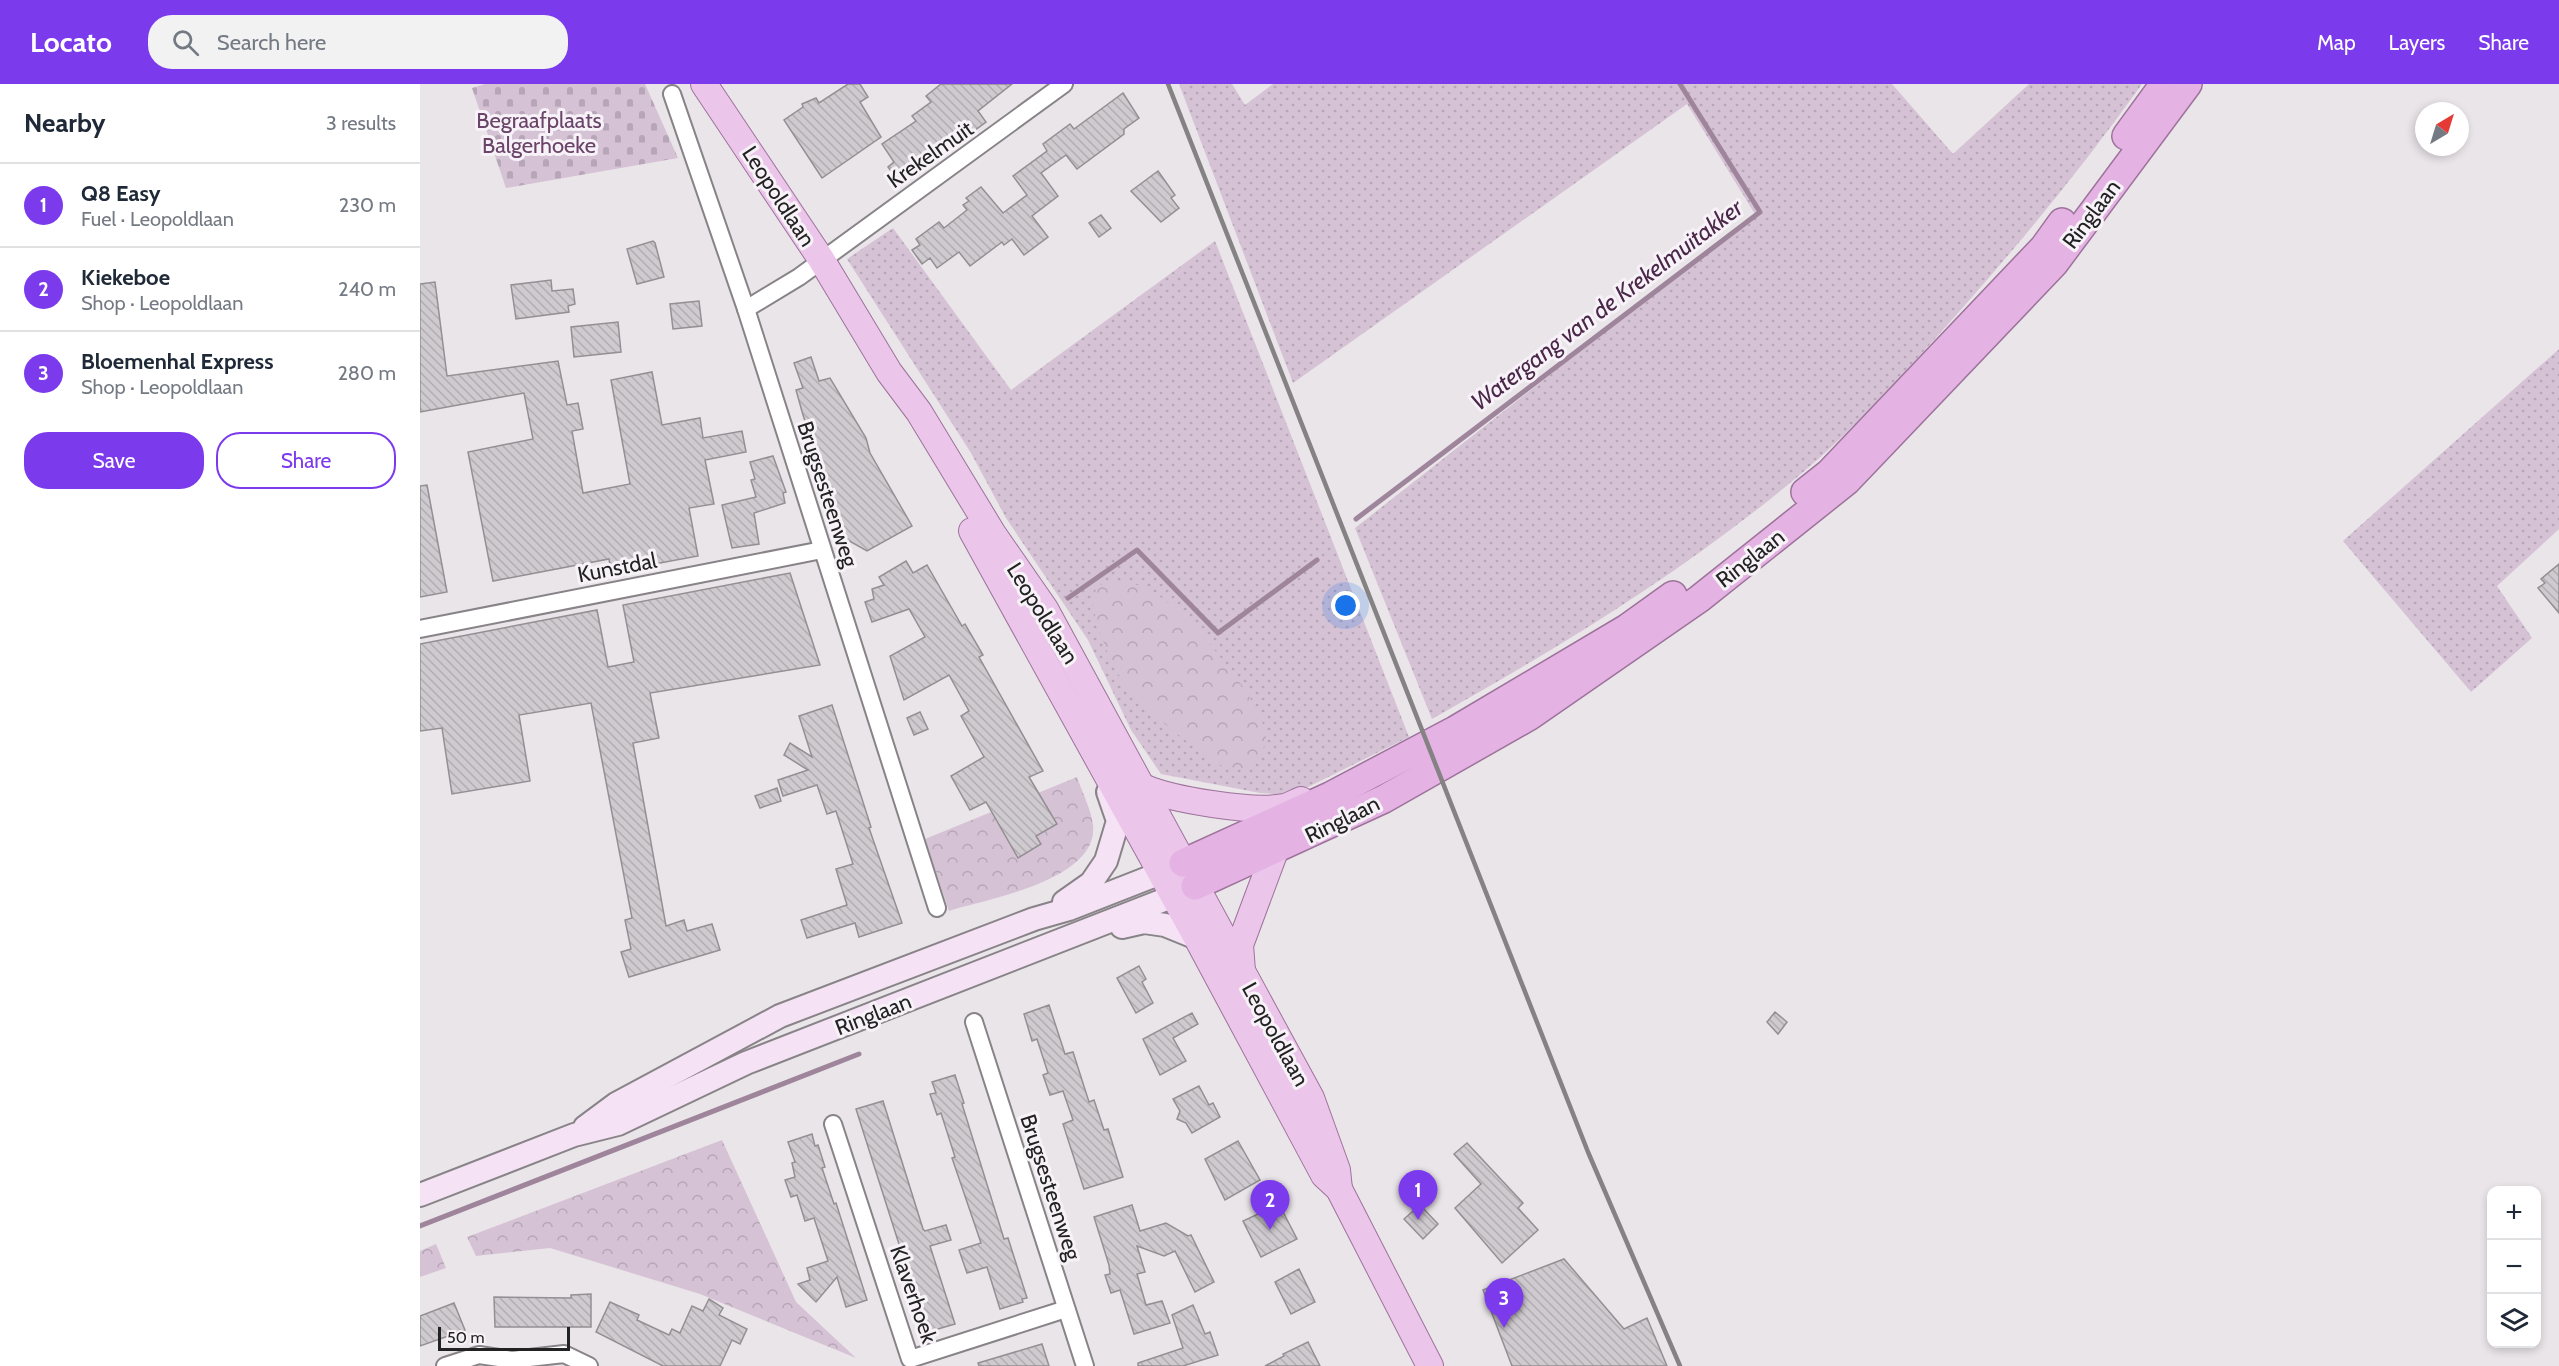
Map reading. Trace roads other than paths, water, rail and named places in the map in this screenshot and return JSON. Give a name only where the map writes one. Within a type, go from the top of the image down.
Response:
[{"type":"highway","name":"Ringlaan","points":[[1178,880],[1455,730],[1627,628],[1688,584],[1829,473],[2044,247],[2164,84]]},
{"type":"highway","name":"Ringlaan","points":[[1178,880],[1275,851],[1414,783],[1566,693],[1699,599],[1847,481],[2054,264],[2188,84]]},
{"type":"main road","name":"Leopoldlaan","points":[[704,84],[821,259],[889,372],[913,403],[993,534],[1045,609],[1143,787],[1197,938],[1324,1175],[1339,1189],[1430,1366]]},
{"type":"main road","name":"Leopoldlaan","points":[[889,372],[897,401],[993,567],[1104,772],[1242,973],[1311,1098],[1338,1170],[1339,1189]]},
{"type":"main road","points":[[1034,919],[1091,883],[1106,861],[1118,821],[1108,795],[1104,772]]},
{"type":"main road","points":[[1143,787],[1173,797],[1267,809],[1287,807],[1314,793],[1330,796]]},
{"type":"main road","points":[[1242,973],[1240,945],[1275,851]]},
{"type":"main road","name":"Ringlaan","points":[[574,1135],[616,1104],[780,1016],[1034,919],[1178,880]]},
{"type":"main road","name":"Ringlaan","points":[[420,1196],[574,1135],[618,1124],[746,1063],[1096,927],[1178,880]]},
{"type":"main road","points":[[1096,927],[1124,927],[1144,922],[1165,925],[1197,938]]},
{"type":"street","name":"Krekelmuit","points":[[746,309],[799,277],[1064,84]]},
{"type":"street","name":"Brugsesteenweg","points":[[672,94],[746,309],[937,908]]},
{"type":"street","name":"Kunstdal","points":[[420,629],[822,549]]},
{"type":"street","name":"Brugsesteenweg","points":[[974,1023],[1085,1366]]},
{"type":"street","name":"Klaverhoek","points":[[833,1124],[910,1359],[1066,1309]]},
{"type":"street","points":[[445,1366],[478,1355],[512,1363],[564,1354],[589,1366]]},
{"type":"waterway","name":"Watergang van de Krekelmuitakker","points":[[1356,519],[1760,212],[1680,84]]},
{"type":"waterway","points":[[1068,598],[1137,550],[1218,633],[1317,560]]},
{"type":"waterway","points":[[420,1226],[859,1054]]},
{"type":"railway","points":[[1168,84],[1588,1152],[1680,1366]]},
{"type":"place","name":"Q8 Easy","points":[[1418,1220]]},
{"type":"place","name":"Kiekeboe","points":[[1270,1230]]},
{"type":"place","name":"Bloemenhal Express","points":[[1504,1328]]},
{"type":"park label","name":"Begraafplaats Balgerhoeke","points":[[539,132]]}]
